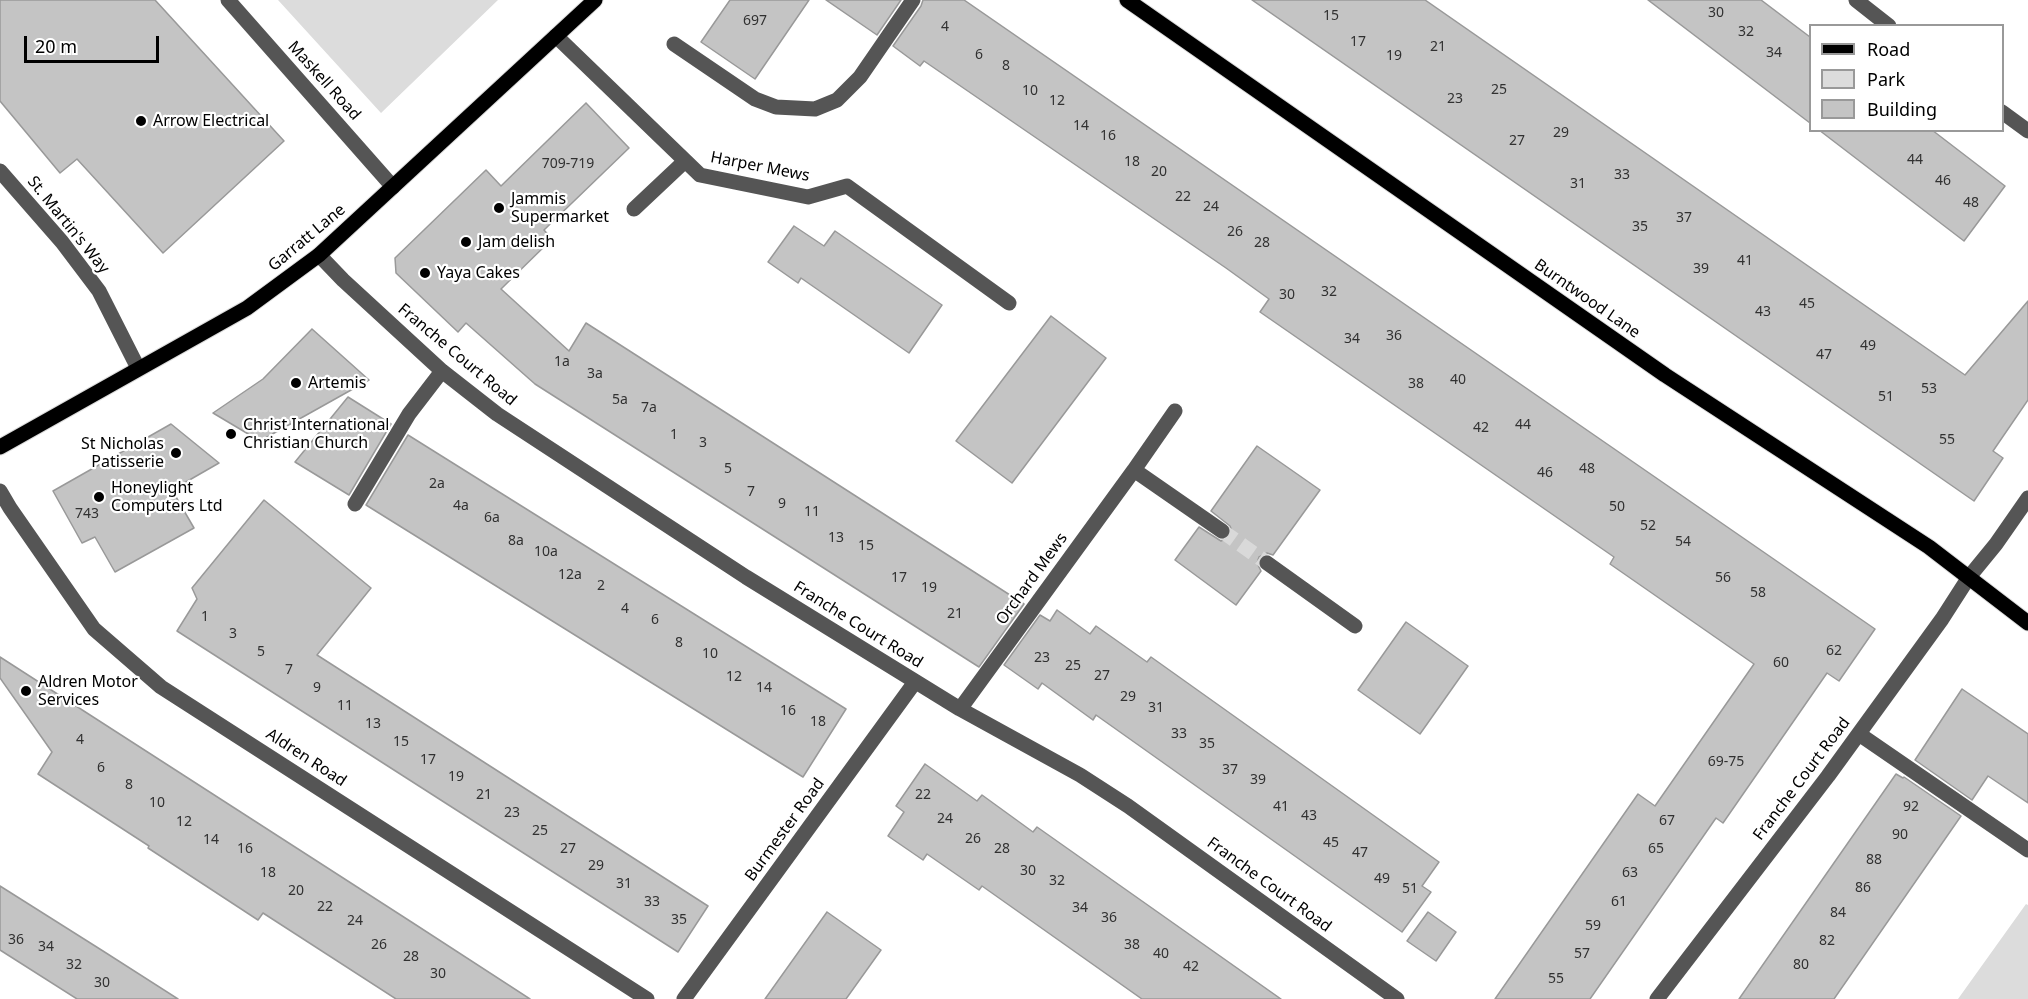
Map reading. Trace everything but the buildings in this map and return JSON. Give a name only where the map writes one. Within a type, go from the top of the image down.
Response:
[{"type":"main road","name":"Garratt Lane","points":[[0,447],[247,308],[319,255],[596,0]]},
{"type":"main road","name":"Burntwood Lane","points":[[1127,0],[1665,375],[1929,547],[2028,623]]},
{"type":"street","name":"Maskell Road","points":[[228,0],[393,187]]},
{"type":"street","points":[[674,45],[755,99],[776,107],[815,109],[837,100],[860,76],[913,0]]},
{"type":"street","points":[[1856,0],[1886,24]]},
{"type":"street","name":"Harper Mews","points":[[556,36],[700,175],[808,197],[847,186],[1009,303]]},
{"type":"street","points":[[2004,113],[2028,131]]},
{"type":"street","points":[[634,209],[685,160]]},
{"type":"street","name":"St. Martin's Way","points":[[0,171],[62,242],[99,291],[138,368]]},
{"type":"street","name":"Franche Court Road","points":[[319,255],[442,371],[497,414],[746,577],[915,682],[1080,775],[1397,999]]},
{"type":"street","points":[[355,504],[409,414],[442,371]]},
{"type":"street","name":"Orchard Mews","points":[[960,709],[1134,470],[1174,411]]},
{"type":"street","points":[[1134,470],[1222,531]]},
{"type":"street","name":"Aldren Road","points":[[0,491],[94,629],[161,687],[647,999]]},
{"type":"street","name":"Franche Court Road","points":[[1657,999],[1859,734],[1942,619],[1969,577],[1996,544],[2028,498]]},
{"type":"street","points":[[1267,563],[1355,626]]},
{"type":"street","name":"Burmester Road","points":[[684,999],[915,682]]},
{"type":"street","points":[[1859,734],[2028,850]]},
{"type":"green space","points":[[278,0],[498,0],[381,113]]},
{"type":"green space","points":[[2026,904],[2028,905],[2028,999],[1958,999]]},
{"type":"tunnel","points":[[1222,531],[1267,563]]},
{"type":"place","name":"Arrow Electrical","points":[[141,121]]},
{"type":"place","name":"Jammis Supermarket","points":[[499,208]]},
{"type":"place","name":"Jam delish","points":[[466,242]]},
{"type":"place","name":"Yaya Cakes","points":[[425,273]]},
{"type":"place","name":"Artemis","points":[[296,383]]},
{"type":"place","name":"Christ International Christian Church","points":[[231,434]]},
{"type":"place","name":"St Nicholas Patisserie","points":[[176,453]]},
{"type":"place","name":"Honeylight Computers Ltd","points":[[99,497]]},
{"type":"place","name":"Aldren Motor Services","points":[[26,691]]}]
